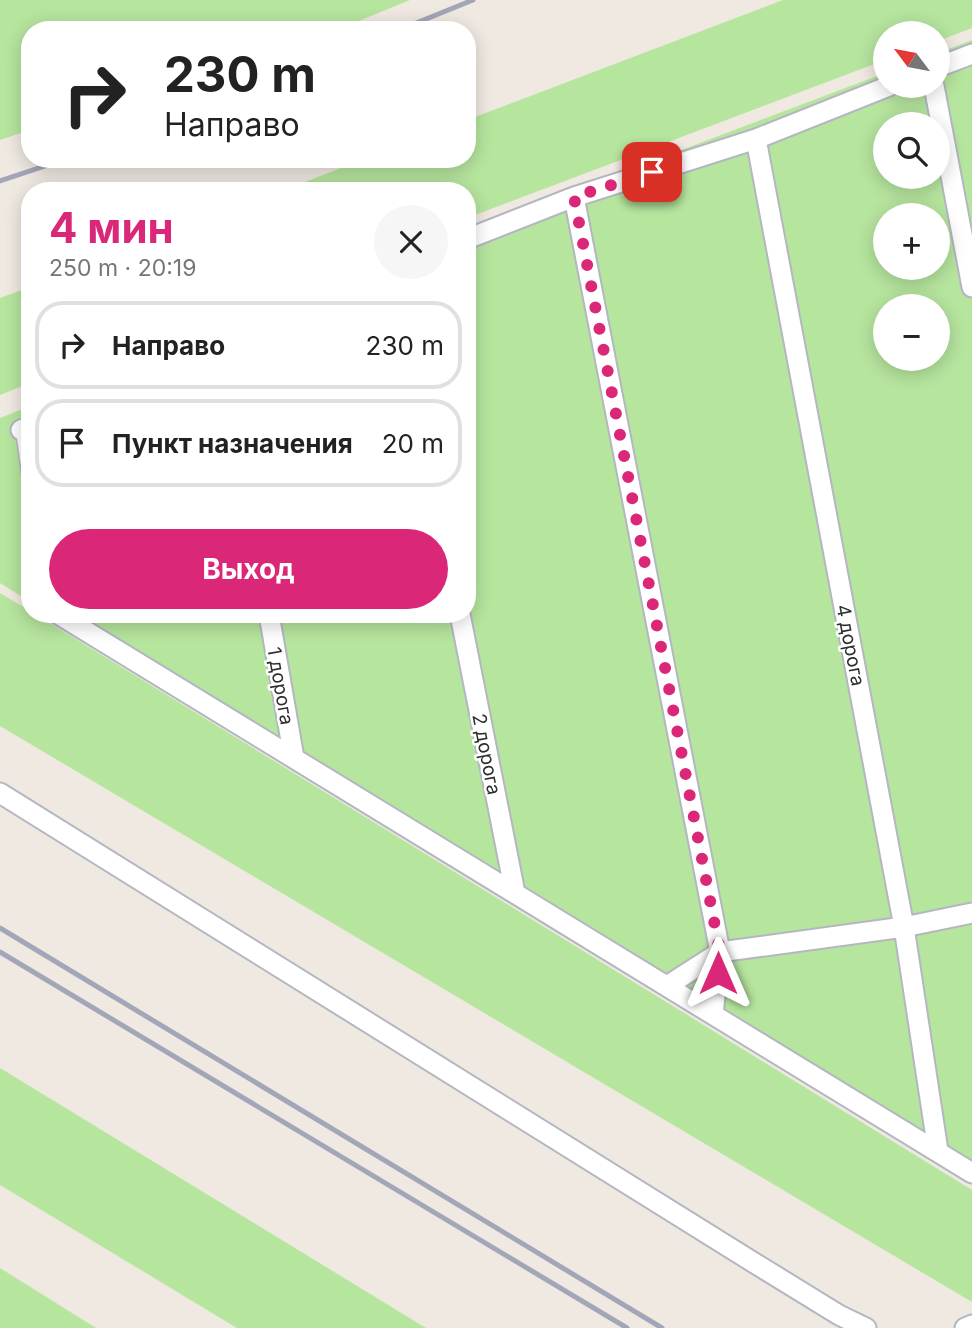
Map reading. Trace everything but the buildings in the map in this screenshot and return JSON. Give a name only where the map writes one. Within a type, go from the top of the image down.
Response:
[{"type":"street","points":[[950,62],[972,54]]},
{"type":"street","points":[[476,235],[574,197],[756,139],[873,92]]},
{"type":"street","points":[[936,98],[972,287]]},
{"type":"street","name":"4 дорога","points":[[756,139],[904,927],[937,1152]]},
{"type":"street","points":[[574,197],[720,952],[713,1014]]},
{"type":"street","points":[[73,623],[972,1172]]},
{"type":"street","name":"1 дорога","points":[[271,623],[294,758]]},
{"type":"street","name":"2 дорога","points":[[462,623],[514,893]]},
{"type":"street","points":[[0,793],[744,1257],[839,1315],[866,1328]]},
{"type":"street","points":[[667,986],[720,952],[904,927],[972,913]]},
{"type":"street","points":[[965,1328],[972,1325]]},
{"type":"green space","points":[[0,0],[410,0],[359,21],[21,21],[21,133],[0,140]]},
{"type":"green space","points":[[783,0],[972,0],[972,28],[950,36],[950,21],[873,21],[873,65],[476,215],[476,182],[305,182],[341,168],[476,168],[476,117]]},
{"type":"green space","points":[[972,40],[972,1185],[65,623],[476,623],[476,228],[873,78],[873,98],[950,98],[950,48]]},
{"type":"green space","points":[[21,290],[21,387],[0,395],[0,298]]},
{"type":"green space","points":[[21,410],[21,596],[0,583],[0,418]]},
{"type":"green space","points":[[0,593],[21,606],[21,623],[50,623],[972,1190],[972,1302],[0,726]]},
{"type":"green space","points":[[0,1068],[426,1328],[237,1328],[0,1185]]},
{"type":"green space","points":[[0,1268],[96,1328],[0,1328]]},
{"type":"railway","points":[[421,21],[473,0]]},
{"type":"railway","points":[[0,181],[39,168]]},
{"type":"railway","points":[[0,928],[662,1328]]},
{"type":"railway","points":[[0,952],[627,1328]]},
{"type":"route","points":[[652,172],[574,197],[720,952],[718,973]]}]
